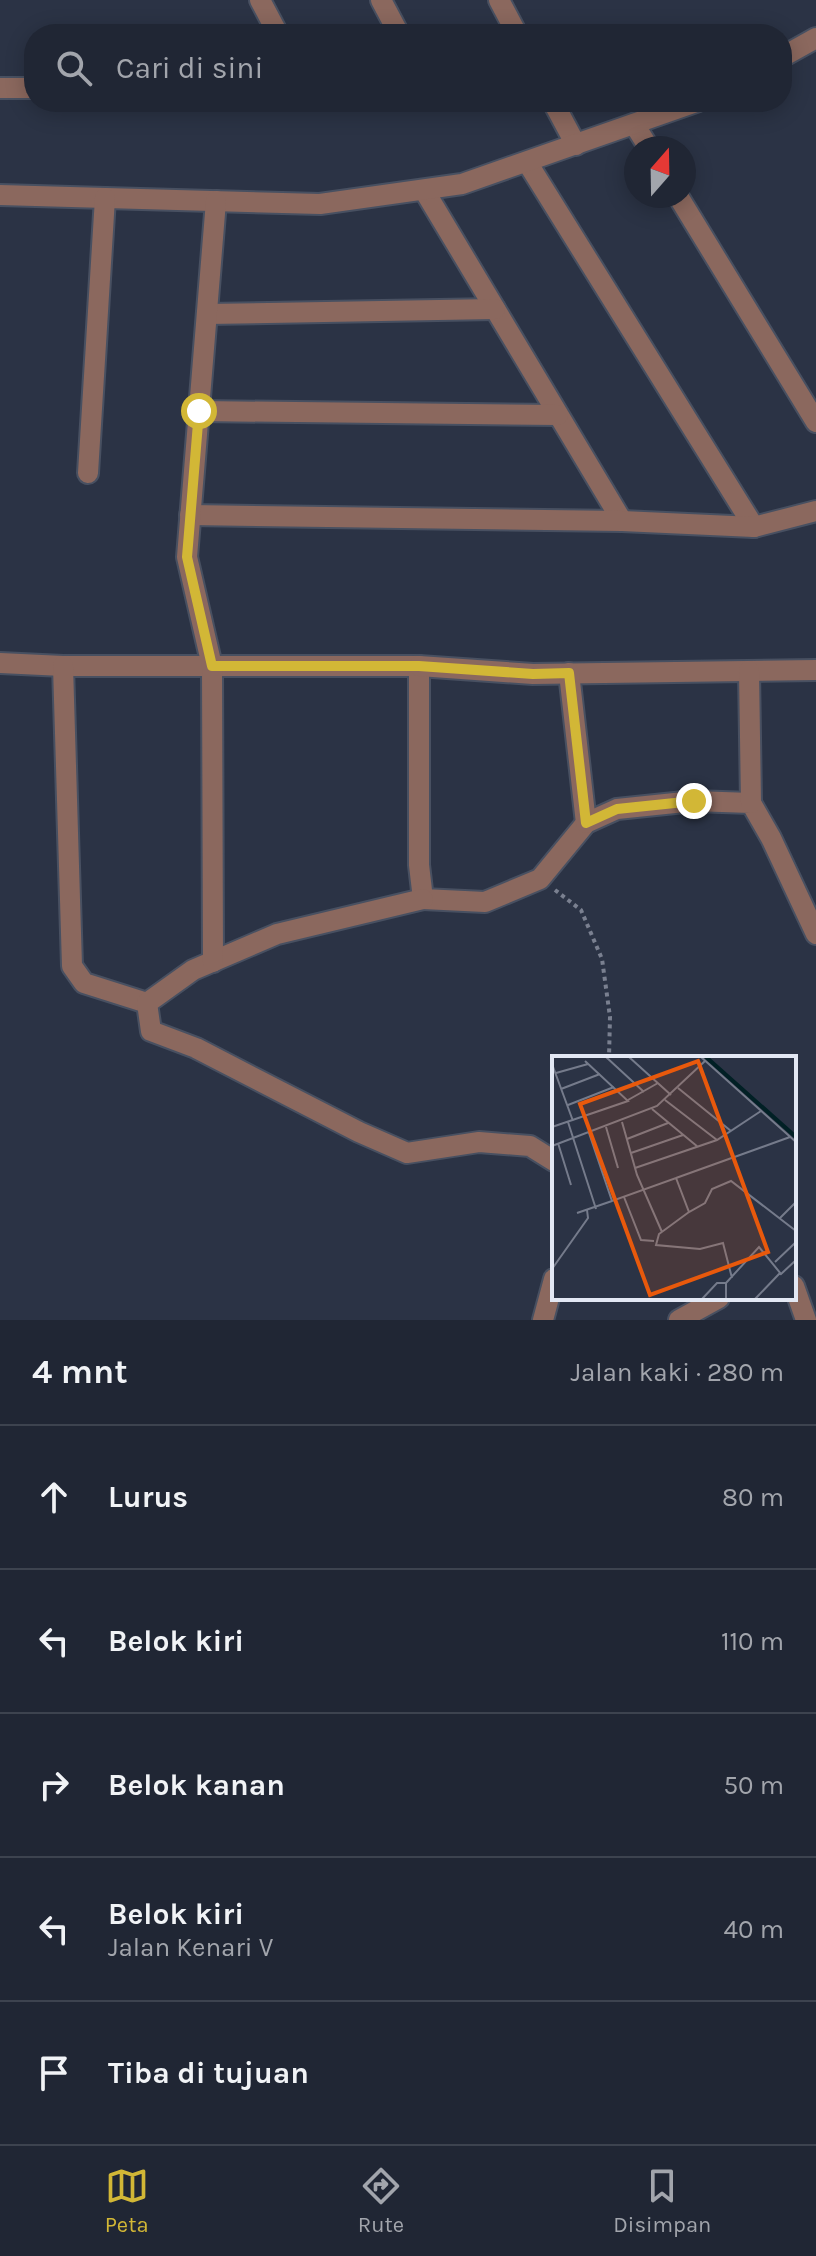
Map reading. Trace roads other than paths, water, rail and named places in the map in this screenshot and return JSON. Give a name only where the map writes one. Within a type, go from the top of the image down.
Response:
[{"type":"street","points":[[260,0],[273,24]]},
{"type":"street","points":[[381,0],[394,24]]},
{"type":"street","points":[[499,0],[512,24]]},
{"type":"street","points":[[792,51],[816,38]]},
{"type":"street","points":[[0,88],[24,88]]},
{"type":"street","points":[[558,112],[576,145]]},
{"type":"street","points":[[0,195],[320,204],[462,184],[668,112]]},
{"type":"street","points":[[634,124],[642,136]]},
{"type":"street","points":[[527,162],[754,527]]},
{"type":"street","points":[[424,190],[622,521]]},
{"type":"street","points":[[88,473],[105,198]]},
{"type":"street","points":[[213,962],[212,666],[187,557],[216,201]]},
{"type":"street","points":[[685,208],[816,422]]},
{"type":"street","points":[[207,314],[495,309]]},
{"type":"street","points":[[199,411],[558,415]]},
{"type":"street","points":[[190,515],[622,521],[754,527],[816,511]]},
{"type":"street","points":[[0,663],[63,666],[419,666],[533,674],[816,670]]},
{"type":"street","points":[[63,666],[72,966],[84,983],[147,1003]]},
{"type":"street","points":[[419,666],[419,865],[423,899]]},
{"type":"street","points":[[749,671],[751,803],[816,934]]},
{"type":"street","points":[[569,673],[586,823]]},
{"type":"street","points":[[147,1003],[193,970],[277,934],[423,899],[485,902],[540,879],[586,823],[617,809],[694,801],[751,803]]},
{"type":"street","points":[[147,1003],[151,1031],[196,1048],[359,1132],[407,1153],[479,1142],[530,1146],[552,1160]]},
{"type":"street","points":[[542,1319],[552,1286]]},
{"type":"street","points":[[796,1292],[806,1320]]},
{"type":"street","points":[[679,1320],[715,1300]]}]
